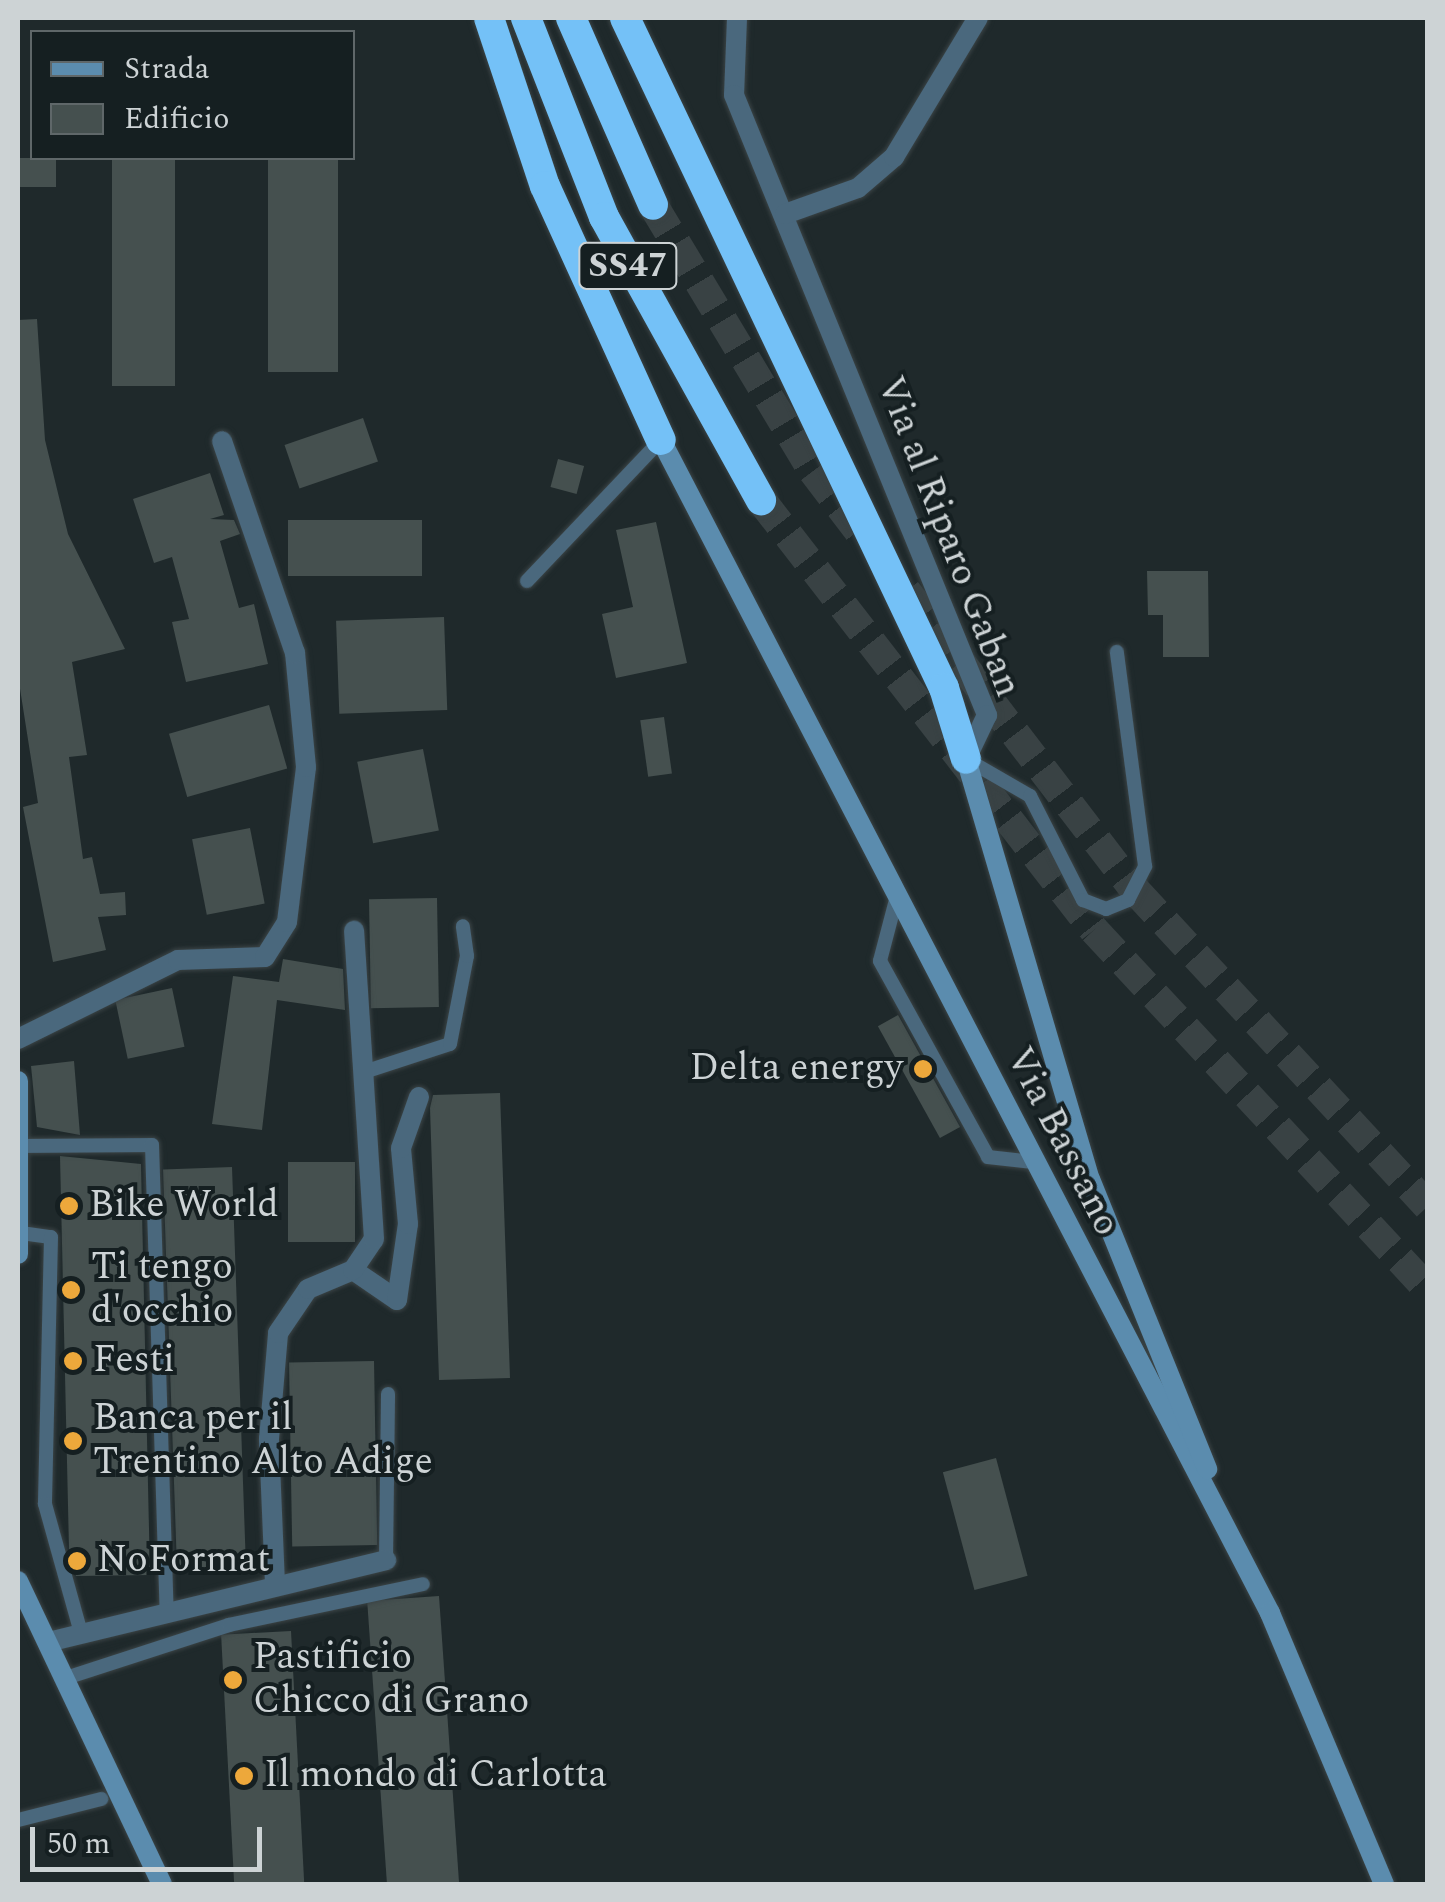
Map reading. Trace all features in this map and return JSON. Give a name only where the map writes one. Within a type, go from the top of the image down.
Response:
[{"type":"highway","points":[[488,18],[545,186],[661,440]]},
{"type":"highway","name":"SS47","points":[[526,18],[612,233],[761,500]]},
{"type":"highway","name":"SS47","points":[[571,18],[653,206]]},
{"type":"highway","points":[[625,18],[944,688],[966,759]]},
{"type":"main road","name":"Via Bassano","points":[[661,440],[1270,1613],[1384,1884]]},
{"type":"main road","points":[[966,759],[1090,1179],[1270,1613]]},
{"type":"main road","points":[[18,1082],[19,1243]]},
{"type":"main road","points":[[18,1581],[162,1884]]},
{"type":"street","name":"Via al Riparo Gaban","points":[[738,18],[734,95],[987,715],[966,759]]},
{"type":"street","points":[[785,214],[858,188],[894,157],[978,18]]},
{"type":"street","points":[[18,1038],[178,960],[265,958],[287,922],[306,767],[295,653],[222,441]]},
{"type":"street","points":[[275,1584],[269,1439],[278,1333],[308,1289],[353,1270],[374,1238],[354,931]]},
{"type":"street","points":[[353,1270],[397,1300],[408,1224],[401,1148],[419,1097]]},
{"type":"street","points":[[48,1642],[386,1560]]},
{"type":"lane","points":[[526,581],[661,440]]},
{"type":"lane","points":[[966,759],[1030,796],[1083,900],[1106,909],[1128,900],[1145,866],[1117,652]]},
{"type":"lane","points":[[896,896],[880,961],[988,1157],[1033,1162]]},
{"type":"lane","points":[[364,1072],[450,1044],[467,956],[463,926]]},
{"type":"lane","points":[[20,1146],[152,1145],[167,1611]]},
{"type":"lane","points":[[19,1243],[50,1237],[45,1504],[81,1633]]},
{"type":"lane","points":[[386,1560],[388,1394]]},
{"type":"lane","points":[[66,1678],[228,1625],[423,1584]]},
{"type":"lane","points":[[18,1820],[102,1798]]},
{"type":"building","points":[[18,158],[56,160],[56,187],[18,187]]},
{"type":"building","points":[[112,160],[175,160],[175,386],[112,386]]},
{"type":"building","points":[[268,160],[338,160],[338,372],[268,372]]},
{"type":"building","points":[[37,319],[45,440],[68,534],[125,649],[72,662],[87,755],[69,757],[83,859],[92,857],[100,894],[125,892],[126,915],[98,917],[106,950],[53,962],[23,807],[38,803],[18,676],[18,320]]},
{"type":"building","points":[[363,418],[378,461],[299,489],[285,445]]},
{"type":"building","points":[[558,459],[584,466],[577,494],[550,487]]},
{"type":"building","points":[[210,473],[224,515],[210,519],[234,520],[240,534],[220,541],[239,608],[254,604],[268,664],[186,682],[172,622],[189,619],[172,557],[154,563],[133,499]]},
{"type":"building","points":[[288,520],[422,520],[422,576],[288,576]]},
{"type":"building","points":[[656,522],[687,663],[616,678],[602,614],[633,607],[616,530]]},
{"type":"building","points":[[1147,571],[1208,571],[1209,657],[1163,657],[1163,615],[1148,615]]},
{"type":"building","points":[[444,617],[447,710],[339,714],[336,621]]},
{"type":"building","points":[[269,705],[287,768],[187,797],[169,734]]},
{"type":"building","points":[[664,717],[672,773],[648,777],[640,720]]},
{"type":"building","points":[[423,749],[439,830],[373,843],[357,762]]},
{"type":"building","points":[[250,828],[265,904],[207,915],[192,839]]},
{"type":"building","points":[[437,898],[439,1007],[371,1008],[369,899]]},
{"type":"building","points":[[283,959],[343,969],[345,1010],[277,1000],[262,1130],[212,1124],[233,976],[279,982]]},
{"type":"building","points":[[172,988],[184,1047],[128,1059],[115,1000]]},
{"type":"building","points":[[898,1015],[960,1127],[940,1138],[878,1026]]},
{"type":"building","points":[[74,1061],[80,1135],[37,1127],[31,1066]]},
{"type":"building","points":[[500,1093],[510,1378],[439,1380],[430,1108],[433,1095]]},
{"type":"building","points":[[60,1156],[141,1164],[150,1575],[76,1576],[69,1549]]},
{"type":"building","points":[[288,1162],[355,1162],[355,1242],[288,1242]]},
{"type":"building","points":[[232,1167],[246,1566],[177,1568],[163,1169]]},
{"type":"building","points":[[374,1361],[377,1545],[292,1546],[289,1362]]},
{"type":"building","points":[[996,1458],[1028,1576],[974,1590],[943,1472]]},
{"type":"building","points":[[439,1596],[459,1884],[387,1884],[367,1601]]},
{"type":"building","points":[[291,1631],[304,1884],[234,1884],[221,1635]]},
{"type":"tunnel","points":[[653,205],[813,471],[865,539]]},
{"type":"tunnel","points":[[761,500],[1094,930],[1428,1290]]},
{"type":"tunnel","points":[[906,591],[1135,890],[1428,1206]]},
{"type":"place","name":"Delta energy","points":[[923,1069]]},
{"type":"place","name":"Bike World","points":[[69,1206]]},
{"type":"place","name":"Ti tengo d'occhio","points":[[71,1290]]},
{"type":"place","name":"Festi","points":[[73,1361]]},
{"type":"place","name":"Banca per il Trentino Alto Adige","points":[[73,1441]]},
{"type":"place","name":"NoFormat","points":[[77,1561]]},
{"type":"place","name":"Pastificio Chicco di Grano","points":[[233,1680]]},
{"type":"place","name":"Il mondo di Carlotta","points":[[244,1776]]}]
